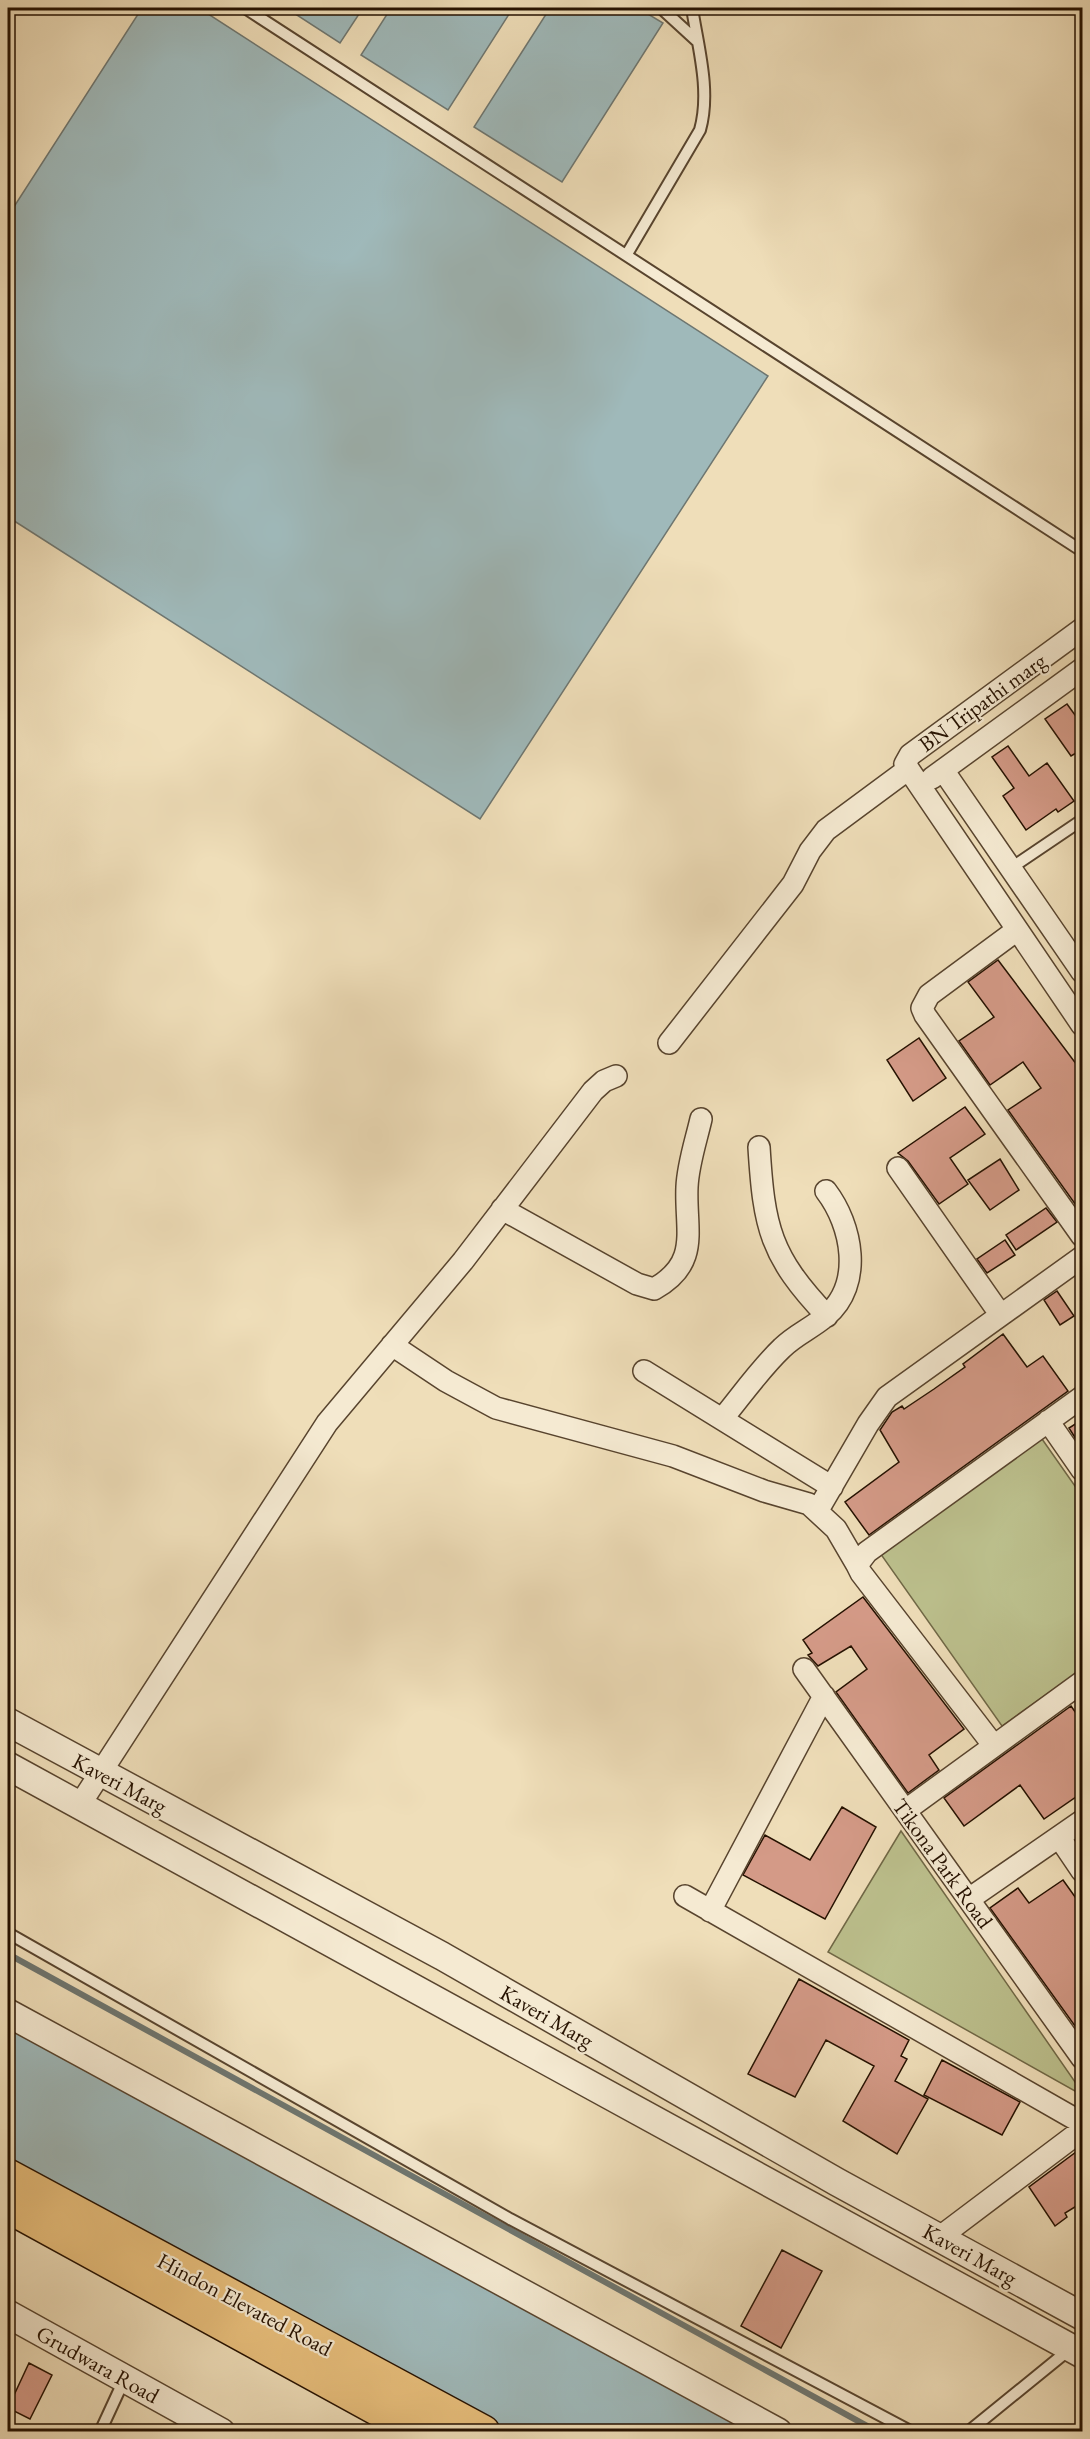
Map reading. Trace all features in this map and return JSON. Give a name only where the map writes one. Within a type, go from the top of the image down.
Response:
[{"type":"highway","name":"Hindon Elevated Road","points":[[8,2176],[483,2432]]},
{"type":"highway","name":"Hindon Elevated Road","points":[[8,2206],[420,2432]]},
{"type":"street","name":"BN Tripathi marg","points":[[669,1043],[793,884],[816,842],[826,830],[909,762],[1083,629]]},
{"type":"street","points":[[919,788],[1083,669]]},
{"type":"street","points":[[909,762],[919,788],[1083,1025]]},
{"type":"street","points":[[943,770],[1083,972]]},
{"type":"street","points":[[1017,930],[929,995],[922,1008],[1083,1236]]},
{"type":"street","points":[[79,1806],[327,1423],[463,1261],[593,1091],[604,1081],[616,1076]]},
{"type":"street","points":[[502,1209],[637,1284],[654,1289],[670,1278],[687,1254],[688,1175],[701,1119]]},
{"type":"street","points":[[759,1147],[763,1200],[775,1246],[791,1276],[827,1316]]},
{"type":"street","points":[[898,1168],[1000,1314]]},
{"type":"street","points":[[723,1418],[782,1348],[827,1316],[840,1299],[846,1284],[850,1250],[848,1234],[838,1207],[826,1191]]},
{"type":"street","points":[[818,1510],[887,1397],[1000,1314],[1083,1257]]},
{"type":"street","points":[[392,1345],[446,1381],[496,1408],[673,1456],[764,1491],[809,1504],[818,1510],[836,1530],[861,1573],[993,1746]]},
{"type":"street","points":[[644,1371],[832,1487]]},
{"type":"street","points":[[857,1565],[867,1552],[1083,1397]]},
{"type":"street","points":[[1048,1421],[1083,1470]]},
{"type":"street","name":"Tikona Park Road","points":[[804,1669],[1083,2058]]},
{"type":"street","points":[[906,1810],[1083,1682]]},
{"type":"street","points":[[710,1911],[824,1696]]},
{"type":"street","name":"Kaveri Marg","points":[[8,1722],[442,1956],[826,2176],[1083,2316]]},
{"type":"street","name":"Kaveri Marg","points":[[8,1766],[1070,2347]]},
{"type":"street","points":[[969,1899],[1083,1821]]},
{"type":"street","points":[[1059,1837],[1083,1870]]},
{"type":"street","points":[[685,1896],[1083,2123]]},
{"type":"street","points":[[424,1995],[442,1956]]},
{"type":"street","points":[[8,2013],[778,2432]]},
{"type":"street","points":[[940,2237],[1083,2130]]},
{"type":"street","name":"Grudwara Road","points":[[8,2314],[221,2432]]},
{"type":"street","points":[[1070,2347],[1083,2322]]},
{"type":"lane","points":[[245,8],[1083,551]]},
{"type":"lane","points":[[661,8],[697,41]]},
{"type":"lane","points":[[627,254],[700,130],[705,114],[704,91],[692,8]]},
{"type":"lane","points":[[1011,868],[1083,820]]},
{"type":"lane","points":[[8,1933],[510,2219],[912,2432]]},
{"type":"lane","points":[[968,2432],[1070,2347]]},
{"type":"lane","points":[[100,2432],[125,2379]]},
{"type":"green space","points":[[1042,1439],[1082,1496],[1082,1669],[1002,1726],[880,1553]]},
{"type":"green space","points":[[901,1831],[1082,2092],[1082,2095],[828,1952]]},
{"type":"water","points":[[142,8],[199,8],[768,376],[480,819],[8,517],[8,216]]},
{"type":"water","points":[[286,8],[363,8],[340,43]]},
{"type":"water","points":[[391,8],[513,8],[448,110],[361,55]]},
{"type":"water","points":[[550,8],[638,8],[663,23],[562,182],[474,127]]},
{"type":"water","points":[[8,2025],[750,2431],[498,2431],[8,2166]]},
{"type":"building","points":[[1067,704],[1083,726],[1083,749],[1071,756],[1045,719]]},
{"type":"building","points":[[1008,746],[1029,776],[1047,763],[1074,801],[1058,812],[1056,809],[1026,830],[1003,796],[1014,788],[992,757]]},
{"type":"building","points":[[998,960],[1083,1073],[1083,1215],[1008,1110],[1041,1088],[1023,1062],[990,1085],[959,1041],[994,1017],[968,982]]},
{"type":"building","points":[[919,1038],[946,1078],[913,1101],[887,1060]]},
{"type":"building","points":[[965,1107],[985,1134],[950,1158],[968,1184],[939,1204],[908,1161],[898,1153]]},
{"type":"building","points":[[1000,1159],[1019,1190],[990,1210],[968,1180]]},
{"type":"building","points":[[1046,1208],[1057,1222],[1016,1250],[1006,1235]]},
{"type":"building","points":[[1005,1240],[1015,1255],[987,1273],[977,1259]]},
{"type":"building","points":[[1057,1291],[1074,1316],[1060,1325],[1044,1300]]},
{"type":"building","points":[[1003,1334],[1027,1367],[1043,1356],[1068,1391],[869,1535],[845,1502],[899,1462],[880,1430],[892,1412],[902,1406],[904,1409],[934,1389],[965,1367],[963,1364]]},
{"type":"building","points":[[1083,1419],[1083,1442],[1079,1444],[1069,1428]]},
{"type":"building","points":[[863,1597],[964,1729],[929,1755],[939,1770],[908,1793],[836,1692],[867,1669],[851,1646],[818,1666],[808,1655],[812,1653],[803,1640]]},
{"type":"building","points":[[1071,1706],[1083,1723],[1083,1792],[1044,1819],[1020,1785],[964,1826],[944,1798]]},
{"type":"building","points":[[842,1807],[876,1827],[825,1919],[743,1875],[765,1835],[810,1860]]},
{"type":"building","points":[[1063,1880],[1083,1908],[1083,2037],[990,1908],[1018,1888],[1029,1903]]},
{"type":"building","points":[[799,1979],[909,2040],[901,2056],[907,2059],[895,2081],[928,2099],[897,2154],[843,2121],[874,2066],[826,2040],[795,2097],[748,2074]]},
{"type":"building","points":[[942,2060],[1020,2102],[1002,2135],[924,2095]]},
{"type":"building","points":[[1076,2152],[1083,2161],[1083,2202],[1065,2213],[1067,2217],[1055,2226],[1029,2187]]},
{"type":"building","points":[[782,2250],[822,2271],[781,2348],[741,2326]]},
{"type":"building","points":[[29,2363],[52,2375],[30,2419],[8,2408]]},
{"type":"waterway","points":[[8,1954],[878,2432]]}]
